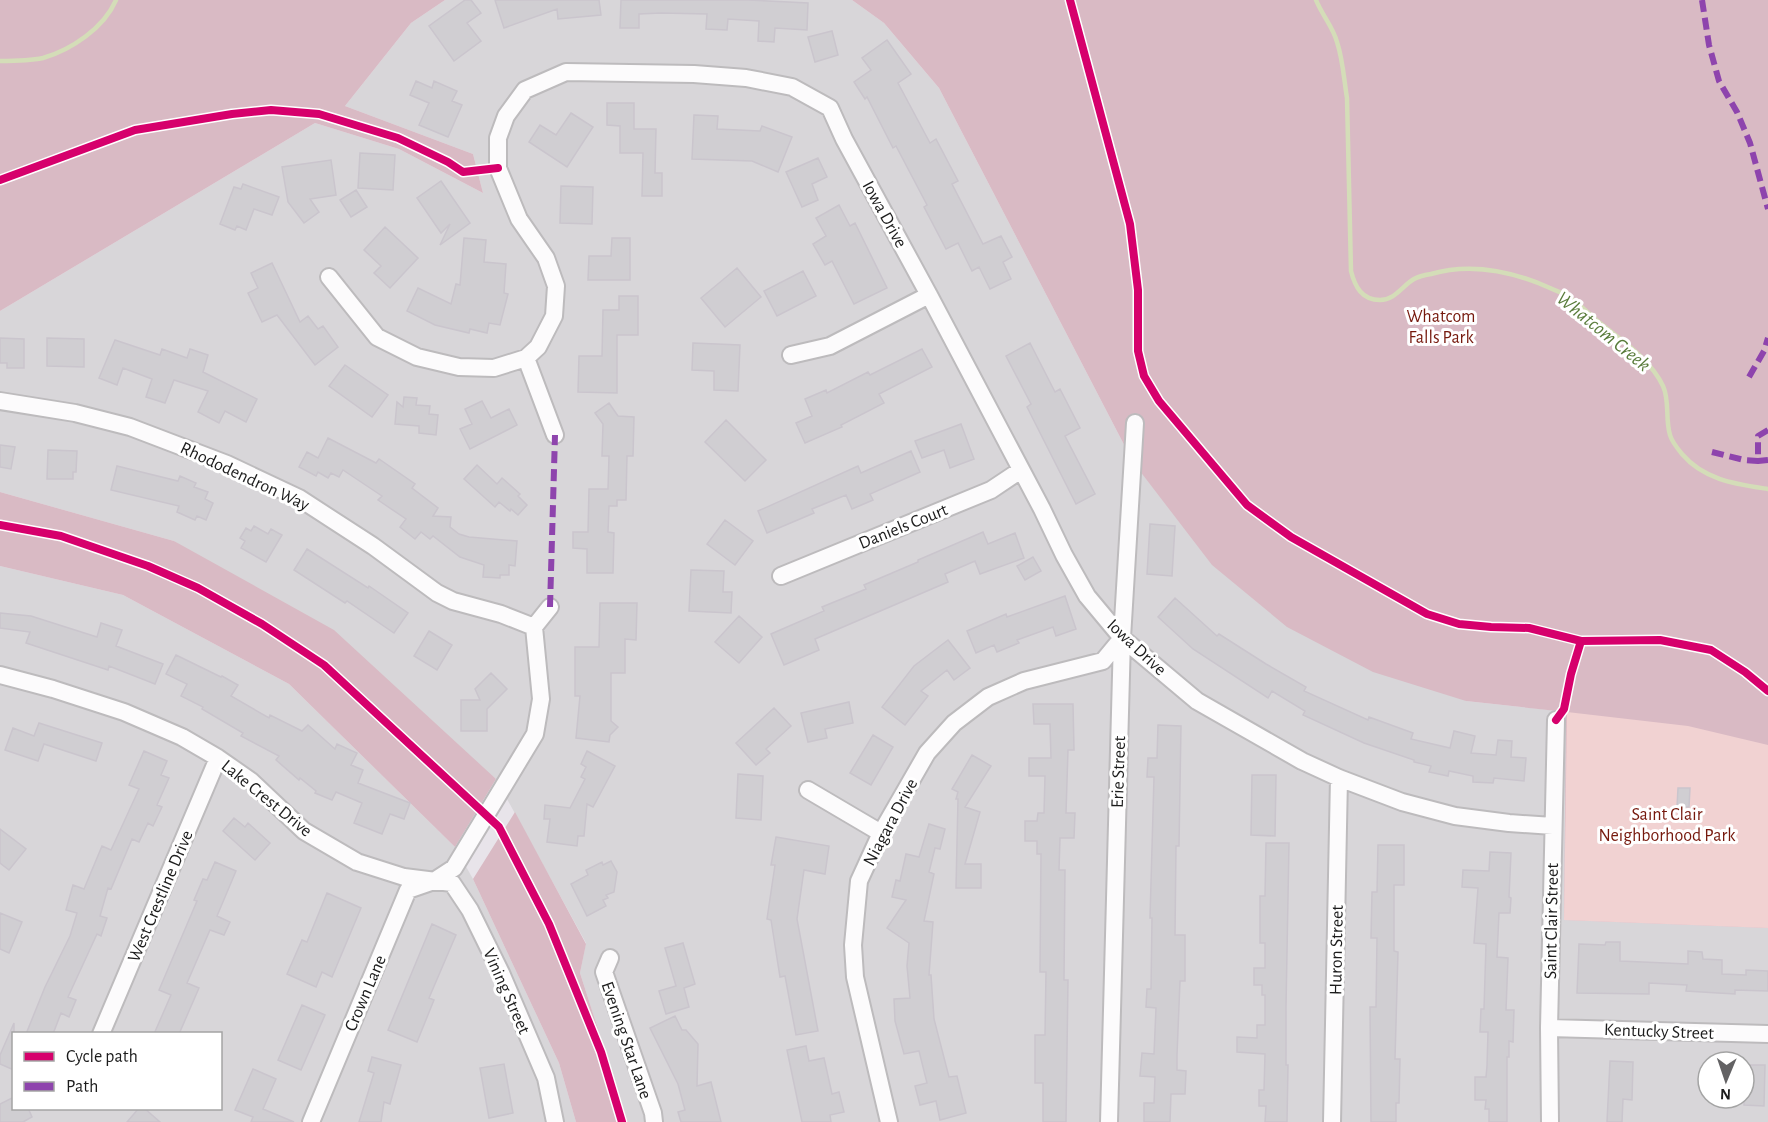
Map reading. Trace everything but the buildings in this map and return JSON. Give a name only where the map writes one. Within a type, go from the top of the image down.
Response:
[{"type":"street","name":"Iowa Drive","points":[[526,358],[538,347],[554,316],[556,286],[546,258],[519,219],[498,168],[498,138],[506,116],[525,90],[566,72],[694,74],[746,78],[792,87],[830,108],[844,139],[929,295],[1087,596],[1122,638],[1197,701],[1292,756],[1339,778],[1402,802],[1455,816],[1509,824],[1554,826]]},
{"type":"street","points":[[329,277],[377,337],[417,357],[459,367],[494,368],[526,358],[555,435]]},
{"type":"street","points":[[791,355],[830,346],[929,295]]},
{"type":"street","name":"Rhododendron Way","points":[[0,401],[75,413],[130,427],[227,464],[299,498],[373,546],[437,594],[534,627]]},
{"type":"street","name":"Erie Street","points":[[1109,1122],[1122,638],[1136,423]]},
{"type":"street","name":"Daniels Court","points":[[781,576],[990,490],[1021,471]]},
{"type":"street","points":[[434,881],[454,868],[535,734],[541,699],[534,627],[550,607]]},
{"type":"street","name":"Niagara Drive","points":[[889,1122],[855,977],[853,945],[859,881],[880,833],[927,753],[954,723],[988,697],[1024,681],[1103,660],[1122,638]]},
{"type":"street","name":"Lake Crest Drive","points":[[0,675],[124,712],[182,737],[251,781],[303,831],[357,862],[404,878],[434,881]]},
{"type":"street","name":"Saint Clair Street","points":[[1550,1122],[1549,1028],[1556,720]]},
{"type":"street","name":"West Crestline Drive","points":[[102,1032],[218,758]]},
{"type":"street","name":"Huron Street","points":[[1332,1122],[1339,778]]},
{"type":"street","points":[[808,790],[880,833]]},
{"type":"street","name":"Crown Lane","points":[[311,1122],[408,890],[434,881]]},
{"type":"street","name":"Vining Street","points":[[434,881],[452,883],[470,910],[501,973],[546,1078],[555,1122]]},
{"type":"street","name":"Evening Star Lane","points":[[610,958],[604,972],[653,1113],[654,1122]]},
{"type":"street","name":"Kentucky Street","points":[[1549,1028],[1768,1034]]},
{"type":"shaded area","points":[[445,0],[852,0],[884,23],[939,88],[1133,462],[1466,701],[1567,712],[1564,920],[1768,928],[1768,1122],[628,1122],[580,973],[586,943],[496,779],[174,541],[0,492],[0,311],[315,123],[399,149],[483,193],[473,154],[345,106],[411,23]]},
{"type":"shaded area","points":[[0,566],[123,595],[289,684],[455,847],[473,879],[559,1063],[576,1122],[0,1122]]},
{"type":"green space","points":[[0,0],[445,0],[411,23],[345,106],[473,154],[483,193],[399,149],[315,123],[0,311]]},
{"type":"green space","name":"Whatcom Falls Park","points":[[852,0],[1768,0],[1768,928],[1564,920],[1566,712],[1466,701],[1373,672],[1287,627],[1212,565],[1133,462],[939,88],[884,23]]},
{"type":"green space","points":[[0,492],[174,541],[334,630],[496,779],[455,847],[289,684],[123,595],[0,566]]},
{"type":"green space","name":"Saint Clair Neighborhood Park","points":[[1567,712],[1688,726],[1768,745],[1768,928],[1564,920]]},
{"type":"green space","points":[[515,812],[586,944],[580,973],[628,1122],[576,1122],[559,1063],[473,879]]},
{"type":"waterway","name":"Whatcom Creek","points":[[0,61],[38,59],[65,50],[95,29],[111,10],[116,0]]},
{"type":"waterway","name":"Whatcom Creek","points":[[1316,0],[1335,37],[1343,70],[1347,98],[1351,271],[1360,292],[1368,298],[1380,300],[1390,298],[1420,276],[1446,270],[1477,269],[1521,277],[1563,293],[1633,349],[1650,366],[1665,392],[1673,443],[1691,463],[1700,470],[1721,479],[1768,489]]},
{"type":"marked path","points":[[1702,0],[1709,45],[1719,81],[1737,112],[1750,143],[1768,209]]},
{"type":"marked path","points":[[1749,377],[1764,351],[1768,338]]},
{"type":"marked path","points":[[1768,430],[1758,436],[1758,461],[1768,460]]},
{"type":"marked path","points":[[550,607],[555,435]]},
{"type":"marked path","points":[[1712,452],[1758,461]]},
{"type":"cycle path","points":[[1070,0],[1130,224],[1138,290],[1138,351],[1144,376],[1159,401],[1247,505],[1291,537],[1427,614],[1459,624],[1529,628],[1581,641],[1660,640],[1711,650],[1745,672],[1768,691]]},
{"type":"cycle path","points":[[0,180],[135,130],[271,110],[319,114],[398,138],[448,162],[463,172],[498,168]]},
{"type":"cycle path","points":[[0,525],[61,536],[148,566],[198,588],[262,624],[324,665],[499,827],[549,924],[601,1052],[622,1122]]},
{"type":"cycle path","points":[[1556,720],[1564,709],[1581,641]]}]
